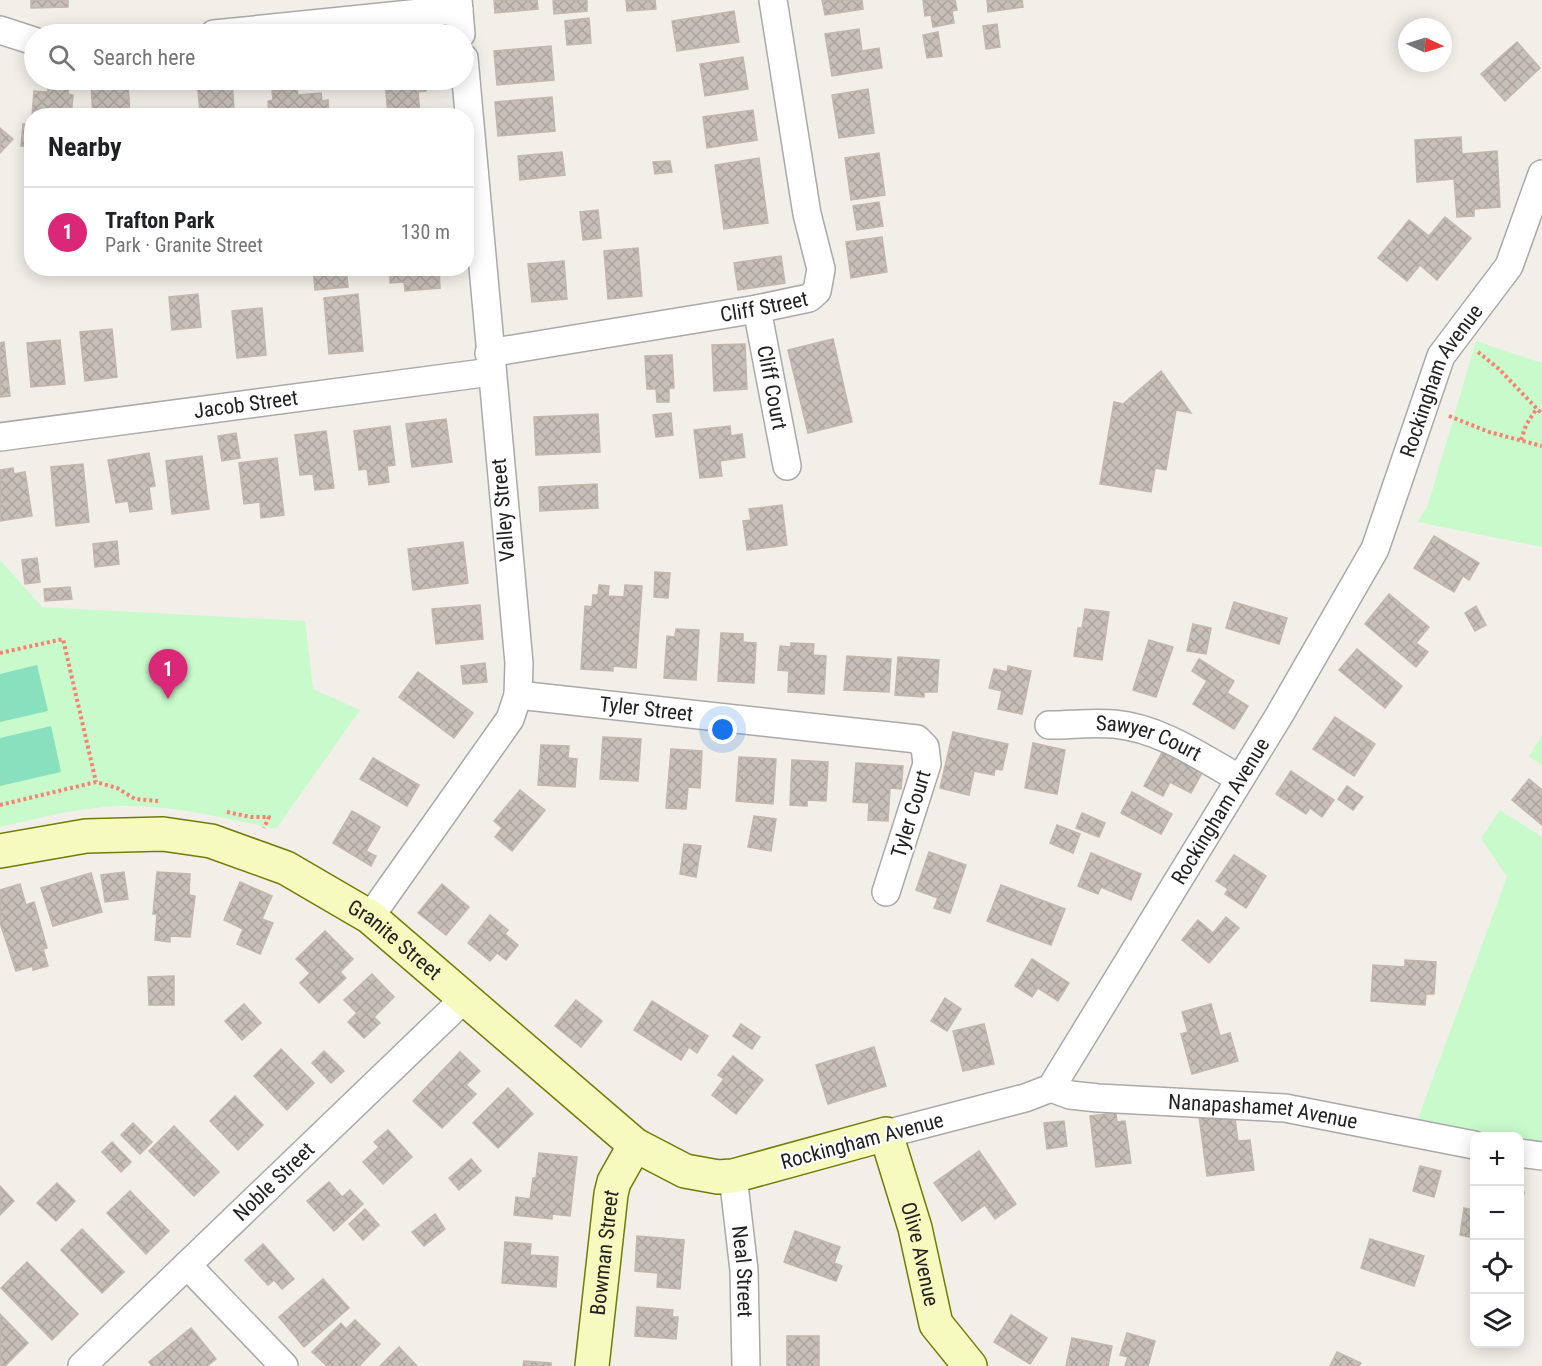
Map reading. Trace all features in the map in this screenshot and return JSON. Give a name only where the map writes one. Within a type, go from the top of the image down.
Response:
[{"type":"street","name":"Cliff Street","points":[[490,363],[809,298],[817,291],[820,269],[807,214],[773,0]]},
{"type":"street","points":[[337,24],[460,14]]},
{"type":"street","points":[[0,30],[24,38]]},
{"type":"street","name":"Valley Street","points":[[467,90],[468,108]]},
{"type":"street","name":"Rockingham Avenue","points":[[733,1176],[1025,1098],[1051,1088],[1240,779],[1375,549],[1440,356],[1531,234],[1542,174]]},
{"type":"street","name":"Valley Street","points":[[370,916],[510,719],[518,695],[519,663],[474,175]]},
{"type":"street","name":"Cliff Court","points":[[757,309],[787,466]]},
{"type":"street","name":"Jacob Street","points":[[0,437],[490,363]]},
{"type":"street","name":"Tyler Street","points":[[518,695],[917,738]]},
{"type":"street","name":"Sawyer Court","points":[[1049,725],[1114,724],[1144,730],[1171,741],[1240,779]]},
{"type":"street","name":"Tyler Court","points":[[886,892],[927,764],[925,747],[917,738]]},
{"type":"street","name":"Granite Street","points":[[0,851],[86,836],[136,833],[189,836],[235,848],[286,868],[370,916],[635,1145],[685,1171],[705,1177],[733,1176]]},
{"type":"street","name":"Noble Street","points":[[82,1366],[464,999]]},
{"type":"street","name":"Nanapashamet Avenue","points":[[1051,1088],[1070,1095],[1098,1098],[1285,1108],[1470,1144]]},
{"type":"street","name":"Olive Avenue","points":[[885,1134],[915,1228],[936,1324],[970,1366]]},
{"type":"street","name":"Bowman Street","points":[[592,1366],[611,1194],[614,1182],[635,1145]]},
{"type":"street","points":[[1524,1154],[1542,1156]]},
{"type":"street","name":"Neal Street","points":[[733,1176],[744,1270],[746,1366]]},
{"type":"street","points":[[187,1265],[284,1366]]},
{"type":"path","points":[[1458,333],[1499,369],[1542,414]]},
{"type":"path","points":[[1424,405],[1489,432],[1542,446]]},
{"type":"path","points":[[1521,440],[1526,424],[1537,408]]},
{"type":"path","points":[[0,653],[63,639],[96,782],[0,805]]},
{"type":"path","points":[[261,833],[269,817]]},
{"type":"green space","points":[[1476,341],[1542,363],[1542,547],[1418,522],[1428,505]]},
{"type":"green space","points":[[0,560],[42,607],[305,621],[313,689],[360,710],[276,829],[212,815],[126,806],[78,810],[0,827]]},
{"type":"green space","points":[[37,665],[48,711],[0,722],[0,674]]},
{"type":"green space","points":[[51,726],[61,772],[0,786],[0,738]]},
{"type":"green space","points":[[1542,735],[1542,766],[1529,756]]},
{"type":"green space","points":[[1500,810],[1542,837],[1542,1143],[1524,1141],[1524,1132],[1470,1133],[1416,1124],[1507,877],[1481,838]]},
{"type":"building","points":[[31,0],[68,0],[68,7],[31,8]]},
{"type":"building","points":[[494,0],[537,0],[538,9],[495,13]]},
{"type":"building","points":[[553,0],[587,0],[587,11],[554,14]]},
{"type":"building","points":[[626,0],[655,0],[656,9],[627,11]]},
{"type":"building","points":[[822,0],[862,0],[863,9],[825,15]]},
{"type":"building","points":[[923,0],[955,0],[957,10],[952,11],[954,23],[933,27],[931,15],[925,16]]},
{"type":"building","points":[[987,0],[1022,0],[1023,7],[988,12]]},
{"type":"building","points":[[734,11],[739,42],[677,51],[672,21]]},
{"type":"building","points":[[589,18],[591,43],[567,45],[565,21]]},
{"type":"building","points":[[997,24],[1000,47],[986,49],[983,26]]},
{"type":"building","points":[[859,29],[862,51],[879,48],[882,68],[832,76],[825,34]]},
{"type":"building","points":[[938,32],[942,56],[927,58],[923,35]]},
{"type":"building","points":[[1517,42],[1540,68],[1505,101],[1481,74]]},
{"type":"building","points":[[551,46],[554,80],[497,85],[494,51]]},
{"type":"building","points":[[743,57],[748,89],[705,96],[700,64]]},
{"type":"building","points":[[868,89],[874,133],[839,138],[832,95]]},
{"type":"building","points":[[48,90],[68,90],[68,94],[73,95],[72,108],[33,108],[34,91],[48,92]]},
{"type":"building","points":[[91,90],[128,90],[130,108],[92,108]]},
{"type":"building","points":[[198,90],[233,90],[234,108],[200,108]]},
{"type":"building","points":[[297,90],[298,95],[321,93],[322,101],[328,100],[328,108],[268,108],[268,101],[273,100],[272,91]]},
{"type":"building","points":[[386,90],[426,90],[418,92],[419,108],[387,108]]},
{"type":"building","points":[[552,97],[555,131],[498,136],[495,102]]},
{"type":"building","points":[[753,110],[757,140],[707,148],[703,117]]},
{"type":"building","points":[[23,124],[24,124],[24,146],[21,146]]},
{"type":"building","points":[[0,128],[13,139],[0,153]]},
{"type":"building","points":[[1461,137],[1462,154],[1497,151],[1500,207],[1474,209],[1474,216],[1457,217],[1454,179],[1417,182],[1415,140]]},
{"type":"building","points":[[562,152],[565,175],[520,180],[518,156]]},
{"type":"building","points":[[879,153],[885,195],[851,200],[845,158]]},
{"type":"building","points":[[759,158],[768,223],[724,229],[715,165]]},
{"type":"building","points":[[670,161],[672,172],[655,174],[653,162]]},
{"type":"building","points":[[879,202],[883,226],[857,230],[853,206]]},
{"type":"building","points":[[598,210],[601,238],[583,240],[580,212]]},
{"type":"building","points":[[1445,217],[1471,238],[1437,280],[1420,265],[1407,281],[1378,258],[1409,220],[1429,236]]},
{"type":"building","points":[[882,237],[887,272],[851,278],[846,242]]},
{"type":"building","points":[[638,248],[642,296],[608,299],[604,251]]},
{"type":"building","points":[[781,256],[785,283],[738,290],[734,263]]},
{"type":"building","points":[[564,261],[567,299],[532,302],[528,264]]},
{"type":"building","points":[[314,276],[347,276],[348,287],[315,290]]},
{"type":"building","points":[[390,276],[439,276],[440,288],[405,291],[404,282],[390,283]]},
{"type":"building","points":[[198,294],[201,327],[172,330],[169,297]]},
{"type":"building","points":[[358,294],[363,351],[329,354],[324,298]]},
{"type":"building","points":[[262,308],[266,355],[237,358],[232,311]]},
{"type":"building","points":[[112,329],[117,377],[85,381],[80,332]]},
{"type":"building","points":[[833,339],[852,422],[808,433],[788,350]]},
{"type":"building","points":[[60,340],[65,384],[31,387],[27,343]]},
{"type":"building","points":[[4,342],[10,396],[0,397],[0,343]]},
{"type":"building","points":[[745,344],[747,389],[714,391],[712,345]]},
{"type":"building","points":[[672,355],[674,388],[669,388],[669,402],[657,402],[656,389],[647,389],[645,356]]},
{"type":"building","points":[[1161,371],[1191,413],[1176,410],[1166,470],[1155,468],[1151,492],[1100,484],[1114,402],[1123,404]]},
{"type":"building","points":[[671,413],[673,435],[656,437],[653,415]]},
{"type":"building","points":[[598,414],[600,452],[536,455],[534,417]]},
{"type":"building","points":[[446,419],[452,462],[412,467],[406,424]]},
{"type":"building","points":[[390,426],[395,465],[387,466],[389,482],[369,485],[367,469],[359,470],[354,431]]},
{"type":"building","points":[[730,426],[731,436],[742,434],[745,457],[720,461],[722,476],[700,478],[694,430]]},
{"type":"building","points":[[326,431],[334,488],[315,490],[313,474],[300,475],[295,435]]},
{"type":"building","points":[[236,433],[240,458],[222,461],[218,436]]},
{"type":"building","points":[[149,453],[155,486],[149,487],[152,509],[130,512],[128,501],[116,503],[108,460]]},
{"type":"building","points":[[202,456],[209,509],[172,514],[166,461]]},
{"type":"building","points":[[277,458],[284,515],[261,518],[260,502],[244,504],[239,463]]},
{"type":"building","points":[[83,464],[89,522],[56,526],[51,467]]},
{"type":"building","points":[[13,468],[14,474],[25,472],[32,516],[0,521],[0,470]]},
{"type":"building","points":[[597,484],[598,508],[540,511],[539,487]]},
{"type":"building","points":[[782,505],[787,545],[747,550],[743,521],[751,520],[749,509]]},
{"type":"building","points":[[1434,536],[1479,563],[1469,580],[1463,576],[1454,592],[1414,568]]},
{"type":"building","points":[[117,541],[119,564],[95,567],[93,544]]},
{"type":"building","points":[[463,542],[468,583],[413,590],[408,549]]},
{"type":"building","points":[[37,558],[40,582],[25,584],[22,560]]},
{"type":"building","points":[[655,572],[670,573],[668,598],[654,597]]},
{"type":"building","points":[[599,585],[609,586],[608,596],[624,597],[625,585],[642,586],[636,668],[613,666],[613,671],[581,669],[585,606],[592,607],[593,595],[598,595]]},
{"type":"building","points":[[70,587],[72,599],[45,601],[44,589]]},
{"type":"building","points":[[1389,594],[1429,627],[1416,643],[1428,652],[1416,667],[1365,624]]},
{"type":"building","points":[[1234,602],[1287,618],[1279,644],[1226,628]]},
{"type":"building","points":[[480,605],[483,639],[436,644],[432,609]]},
{"type":"building","points":[[1476,606],[1486,625],[1475,631],[1465,613]]},
{"type":"building","points":[[1085,609],[1109,612],[1102,660],[1074,656],[1078,628],[1082,628]]},
{"type":"building","points":[[1193,624],[1211,628],[1206,654],[1187,651]]},
{"type":"building","points":[[676,629],[699,630],[696,680],[664,678],[667,636],[675,637]]},
{"type":"building","points":[[721,633],[743,634],[743,642],[756,643],[754,683],[718,681]]},
{"type":"building","points":[[1149,640],[1173,647],[1156,697],[1133,690]]},
{"type":"building","points":[[791,643],[814,644],[813,655],[826,656],[824,694],[788,692],[789,671],[778,670],[780,646],[791,647]]},
{"type":"building","points":[[1357,649],[1402,686],[1385,708],[1339,670]]},
{"type":"building","points":[[847,656],[891,659],[889,692],[844,690]]},
{"type":"building","points":[[898,657],[939,660],[937,692],[924,692],[924,697],[895,695]]},
{"type":"building","points":[[1199,659],[1234,681],[1227,693],[1248,706],[1234,729],[1193,704],[1207,681],[1192,671]]},
{"type":"building","points":[[485,663],[487,682],[463,684],[461,666]]},
{"type":"building","points":[[1008,666],[1031,671],[1022,714],[998,709],[1002,691],[989,688],[994,669],[1007,672]]},
{"type":"building","points":[[418,672],[473,713],[454,738],[399,697]]},
{"type":"building","points":[[1335,717],[1375,744],[1354,776],[1313,749]]},
{"type":"building","points":[[953,732],[1008,744],[1002,770],[995,769],[994,775],[974,771],[969,795],[940,788]]},
{"type":"building","points":[[603,737],[641,739],[638,781],[600,779]]},
{"type":"building","points":[[1033,743],[1065,750],[1057,794],[1025,788]]},
{"type":"building","points":[[541,745],[569,746],[568,758],[577,759],[575,787],[538,785]]},
{"type":"building","points":[[671,749],[702,751],[700,788],[688,787],[686,809],[666,808]]},
{"type":"building","points":[[1164,749],[1203,771],[1191,793],[1170,782],[1163,796],[1144,786]]},
{"type":"building","points":[[739,757],[776,759],[773,804],[736,801]]},
{"type":"building","points":[[373,758],[419,785],[407,806],[360,779]]},
{"type":"building","points":[[792,760],[828,762],[826,801],[807,800],[807,806],[790,805]]},
{"type":"building","points":[[856,763],[903,766],[901,789],[890,788],[888,821],[868,820],[869,803],[853,802]]},
{"type":"building","points":[[1291,771],[1334,800],[1322,817],[1310,808],[1306,814],[1276,794]]},
{"type":"building","points":[[1529,779],[1542,790],[1542,825],[1512,800]]},
{"type":"building","points":[[1347,786],[1363,797],[1353,810],[1338,799]]},
{"type":"building","points":[[520,790],[545,810],[512,851],[495,837],[502,828],[494,821]]},
{"type":"building","points":[[1132,792],[1172,814],[1161,834],[1121,813]]},
{"type":"building","points":[[352,811],[380,827],[366,851],[376,856],[371,866],[333,843]]},
{"type":"building","points":[[1082,813],[1105,823],[1099,837],[1076,828]]},
{"type":"building","points":[[754,816],[776,819],[771,851],[748,847]]},
{"type":"building","points":[[1057,825],[1080,834],[1073,853],[1050,843]]},
{"type":"building","points":[[684,844],[701,846],[696,877],[680,874]]},
{"type":"building","points":[[929,852],[966,865],[950,913],[934,908],[938,898],[916,890]]},
{"type":"building","points":[[1091,853],[1141,874],[1131,900],[1101,887],[1098,894],[1078,886]]},
{"type":"building","points":[[1234,855],[1266,876],[1246,908],[1225,894],[1228,889],[1216,881]]},
{"type":"building","points":[[124,872],[128,899],[105,902],[101,875]]},
{"type":"building","points":[[157,872],[190,874],[189,895],[195,896],[190,937],[170,936],[170,942],[155,940],[157,914],[153,914]]},
{"type":"building","points":[[91,873],[102,912],[53,926],[41,888]]},
{"type":"building","points":[[240,882],[272,896],[262,919],[273,923],[260,954],[237,944],[243,929],[224,920]]},
{"type":"building","points":[[20,884],[26,905],[34,902],[47,948],[43,949],[48,966],[33,970],[33,966],[16,971],[0,923],[0,890]]},
{"type":"building","points":[[442,884],[469,907],[446,935],[418,913]]},
{"type":"building","points":[[1001,885],[1065,909],[1051,945],[987,921]]},
{"type":"building","points":[[490,915],[508,930],[505,934],[518,945],[506,960],[497,953],[490,961],[468,943]]},
{"type":"building","points":[[1226,917],[1239,928],[1209,963],[1182,940],[1198,920],[1213,933]]},
{"type":"building","points":[[325,931],[353,959],[340,972],[346,978],[319,1003],[300,983],[310,973],[296,959]]},
{"type":"building","points":[[1032,959],[1069,983],[1058,1001],[1038,988],[1032,997],[1015,986]]},
{"type":"building","points":[[1405,960],[1436,962],[1434,994],[1426,994],[1425,1005],[1371,1001],[1373,965],[1405,967]]},
{"type":"building","points":[[372,974],[394,997],[374,1017],[380,1023],[364,1038],[348,1022],[357,1013],[344,1000]]},
{"type":"building","points":[[174,976],[174,1005],[149,1005],[148,977]]},
{"type":"building","points":[[945,998],[961,1009],[947,1031],[931,1021]]},
{"type":"building","points":[[576,1000],[602,1021],[581,1047],[555,1026]]},
{"type":"building","points":[[652,1001],[708,1036],[697,1053],[689,1047],[681,1060],[634,1030]]},
{"type":"building","points":[[244,1004],[261,1023],[242,1040],[225,1021]]},
{"type":"building","points":[[1211,1004],[1220,1036],[1230,1033],[1238,1061],[1192,1074],[1181,1034],[1188,1032],[1182,1012]]},
{"type":"building","points":[[741,1024],[760,1037],[752,1049],[733,1036]]},
{"type":"building","points":[[984,1024],[994,1064],[963,1071],[953,1031]]},
{"type":"building","points":[[874,1047],[886,1086],[828,1104],[816,1065]]},
{"type":"building","points":[[281,1049],[314,1083],[287,1110],[254,1076]]},
{"type":"building","points":[[324,1051],[344,1071],[331,1083],[312,1063]]},
{"type":"building","points":[[460,1052],[480,1071],[466,1085],[476,1094],[442,1128],[413,1101]]},
{"type":"building","points":[[733,1056],[763,1080],[736,1114],[712,1095],[724,1079],[718,1075]]},
{"type":"building","points":[[508,1088],[533,1114],[498,1148],[473,1123]]},
{"type":"building","points":[[235,1096],[263,1125],[238,1150],[210,1121]]},
{"type":"building","points":[[1229,1112],[1230,1120],[1235,1119],[1238,1141],[1250,1140],[1254,1170],[1207,1176],[1199,1116]]},
{"type":"building","points":[[1116,1113],[1117,1122],[1125,1121],[1131,1163],[1096,1167],[1090,1116]]},
{"type":"building","points":[[1064,1121],[1067,1146],[1047,1149],[1044,1123]]},
{"type":"building","points":[[133,1123],[152,1142],[140,1154],[121,1135]]},
{"type":"building","points":[[174,1126],[219,1172],[194,1196],[149,1151]]},
{"type":"building","points":[[388,1130],[412,1157],[383,1184],[363,1162],[379,1147],[374,1142]]},
{"type":"building","points":[[112,1142],[131,1162],[121,1172],[102,1152]]},
{"type":"building","points":[[979,1151],[1016,1204],[995,1219],[985,1205],[962,1221],[934,1183]]},
{"type":"building","points":[[539,1153],[577,1157],[570,1216],[552,1214],[552,1219],[514,1215],[516,1197],[530,1199],[533,1178],[536,1178]]},
{"type":"building","points":[[471,1159],[481,1171],[459,1190],[449,1178]]},
{"type":"building","points":[[1420,1166],[1441,1171],[1434,1197],[1413,1191]]},
{"type":"building","points":[[329,1182],[342,1197],[350,1190],[363,1204],[334,1231],[307,1201]]},
{"type":"building","points":[[57,1183],[75,1201],[56,1221],[37,1203]]},
{"type":"building","points":[[0,1186],[14,1201],[0,1215]]},
{"type":"building","points":[[130,1191],[169,1231],[146,1254],[107,1213]]},
{"type":"building","points":[[1464,1208],[1470,1209],[1470,1237],[1460,1235]]},
{"type":"building","points":[[365,1209],[379,1225],[363,1240],[349,1224]]},
{"type":"building","points":[[435,1214],[445,1229],[424,1246],[412,1232]]},
{"type":"building","points":[[82,1229],[124,1272],[102,1293],[61,1250]]},
{"type":"building","points":[[795,1231],[840,1247],[834,1263],[842,1266],[836,1281],[784,1262]]},
{"type":"building","points":[[637,1236],[684,1240],[680,1289],[657,1287],[658,1273],[635,1271]]},
{"type":"building","points":[[1370,1239],[1424,1256],[1414,1286],[1361,1268]]},
{"type":"building","points":[[505,1242],[531,1244],[530,1255],[558,1257],[556,1287],[502,1283]]},
{"type":"building","points":[[263,1244],[294,1279],[282,1289],[274,1280],[268,1285],[245,1260]]},
{"type":"building","points":[[27,1262],[78,1314],[52,1340],[1,1288]]},
{"type":"building","points":[[323,1279],[349,1308],[304,1347],[279,1317]]},
{"type":"building","points":[[637,1307],[673,1310],[672,1317],[678,1317],[676,1339],[635,1336]]},
{"type":"building","points":[[0,1314],[28,1343],[5,1366],[0,1365]]},
{"type":"building","points":[[1011,1315],[1047,1338],[1030,1364],[994,1342]]},
{"type":"building","points":[[355,1320],[380,1344],[359,1366],[327,1366],[312,1352],[341,1323],[346,1329]]},
{"type":"building","points":[[191,1328],[216,1359],[207,1366],[152,1366],[149,1362]]},
{"type":"building","points":[[1127,1333],[1155,1341],[1148,1366],[1125,1366],[1128,1357],[1120,1355]]},
{"type":"building","points":[[787,1336],[819,1336],[819,1366],[787,1366]]},
{"type":"building","points":[[1072,1338],[1112,1346],[1108,1366],[1066,1366]]},
{"type":"building","points":[[399,1347],[417,1366],[380,1366]]},
{"type":"building","points":[[1337,1352],[1361,1363],[1359,1366],[1330,1366]]},
{"type":"building","points":[[524,1361],[551,1363],[551,1366],[523,1366]]},
{"type":"place","name":"Trafton Park","points":[[168,699]]}]
